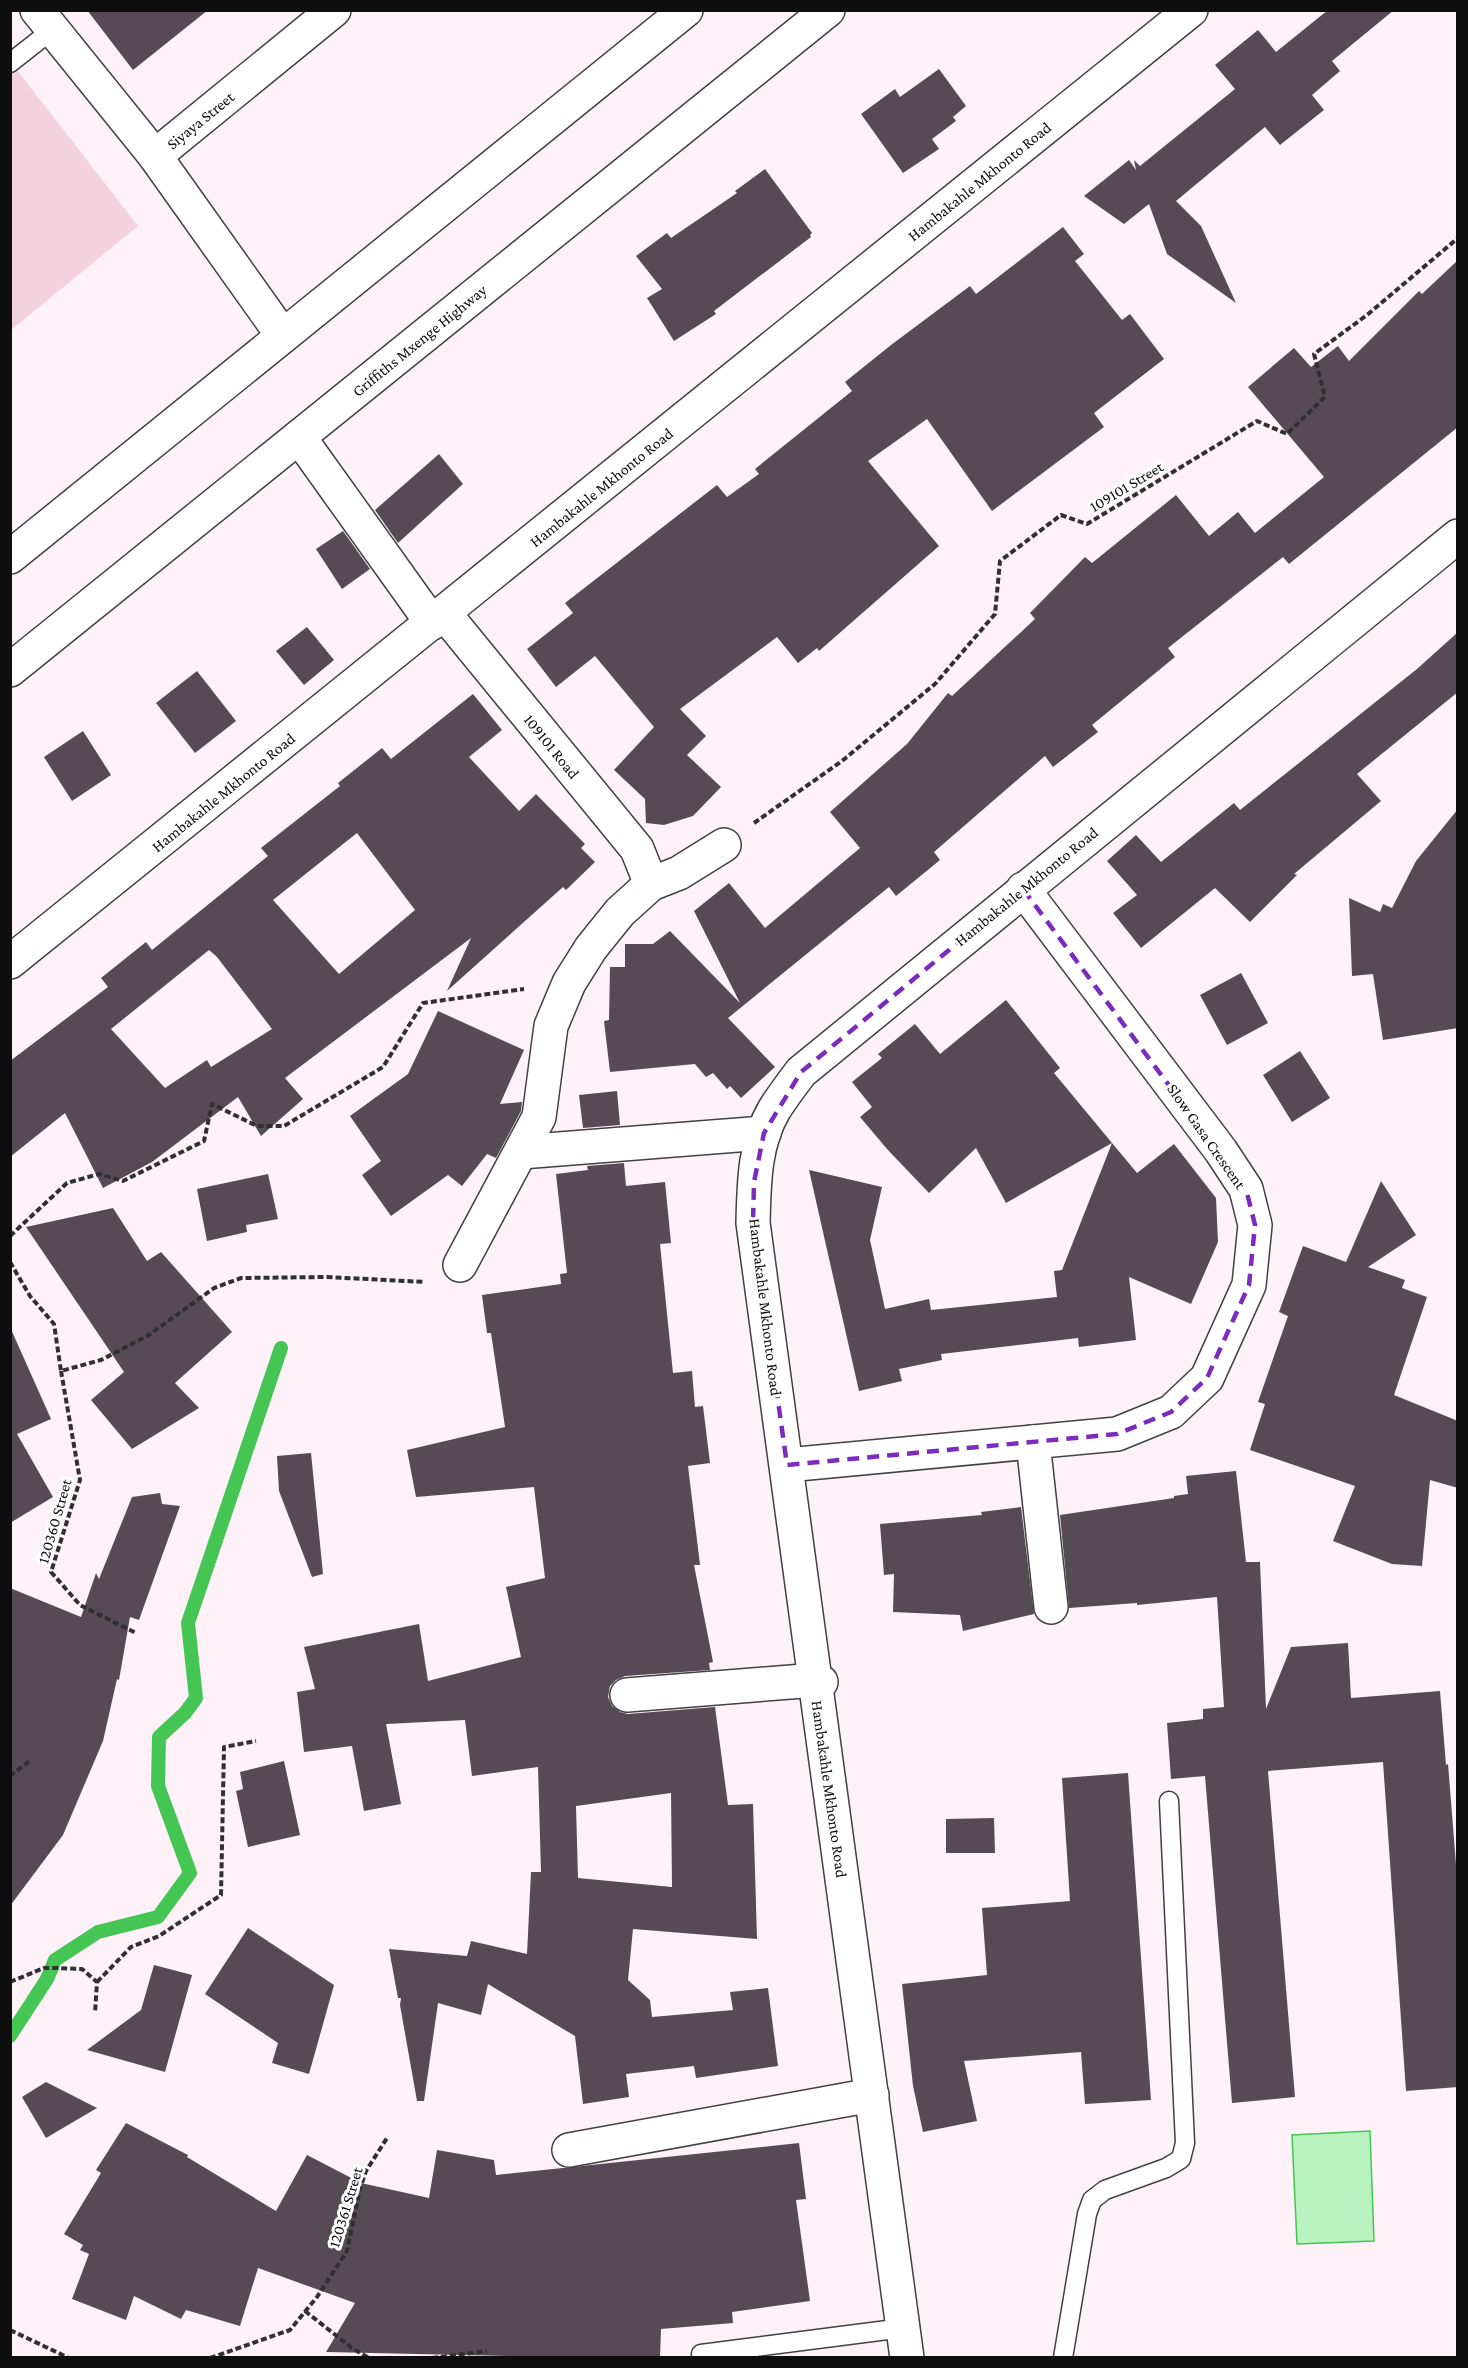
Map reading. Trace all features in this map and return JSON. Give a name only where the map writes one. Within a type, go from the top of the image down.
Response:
[{"type":"street","name":"Siyaya Street","points":[[45,20],[155,156],[334,10]]},
{"type":"street","points":[[10,557],[686,10]]},
{"type":"street","name":"Griffiths Mxenge Highway","points":[[10,670],[828,10]]},
{"type":"street","name":"Hambakahle Mkhonto Road","points":[[10,962],[1191,10]]},
{"type":"street","points":[[155,156],[283,336]]},
{"type":"street","name":"109101 Road","points":[[299,437],[438,618],[637,849],[651,884]]},
{"type":"street","name":"Hambakahle Mkhonto Road","points":[[905,2343],[818,1681],[753,1223],[754,1182],[764,1133],[773,1112],[801,1072],[1458,536]]},
{"type":"street","points":[[460,1265],[539,1117],[551,1026],[569,983],[591,948],[620,912],[651,884],[679,873],[724,845]]},
{"type":"street","name":"Slow Gasa Crescent","points":[[787,1465],[1117,1434],[1171,1412],[1207,1378],[1250,1285],[1255,1225],[1246,1189],[1221,1151],[1023,889]]},
{"type":"street","points":[[521,1152],[764,1133]]},
{"type":"street","points":[[1033,1442],[1051,1607]]},
{"type":"street","points":[[627,1695],[818,1681]]},
{"type":"street","points":[[569,2151],[872,2095]]},
{"type":"lane","points":[[10,63],[45,20]]},
{"type":"lane","points":[[1063,2358],[1087,2214],[1092,2200],[1105,2190],[1174,2164],[1181,2159],[1185,2143],[1168,1801]]},
{"type":"lane","points":[[701,2354],[905,2343]]},
{"type":"path","name":"109101 Street","points":[[724,845],[842,761],[935,684],[994,614],[1000,561],[1060,515],[1087,524],[1257,421],[1287,434],[1324,397],[1314,354],[1367,315],[1458,238]]},
{"type":"path","points":[[10,1236],[67,1183],[99,1174],[123,1181],[204,1141],[212,1104],[257,1126],[284,1126],[382,1067],[423,1003],[569,983]]},
{"type":"path","points":[[10,1262],[30,1296],[54,1324],[61,1371],[102,1360],[150,1335],[214,1288],[241,1278],[327,1276],[434,1282],[460,1265]]},
{"type":"path","name":"120360 Street","points":[[61,1371],[80,1480],[51,1572],[80,1605],[136,1634]]},
{"type":"path","points":[[95,2013],[97,1982],[131,1947],[159,1936],[221,1895],[224,1747],[256,1741]]},
{"type":"path","points":[[10,1776],[31,1760]]},
{"type":"path","points":[[10,1982],[44,1968],[58,1968],[82,1969],[97,1982]]},
{"type":"path","name":"120361 Street","points":[[210,2358],[290,2330],[317,2297],[346,2251],[363,2180],[387,2139]]},
{"type":"path","points":[[305,2311],[352,2348],[369,2358]]},
{"type":"path","points":[[10,2330],[69,2358]]},
{"type":"path","points":[[432,2358],[486,2351]]},
{"type":"highlighted area","points":[[1023,889],[1246,1189],[1255,1225],[1249,1285],[1207,1378],[1171,1412],[1117,1434],[787,1465],[753,1223],[754,1182],[764,1133],[801,1072]]},
{"type":"shaded area","points":[[10,61],[138,226],[11,330],[10,330]]},
{"type":"shaded area","points":[[1370,2131],[1374,2241],[1297,2244],[1292,2135]]},
{"type":"building","points":[[87,10],[208,10],[133,70]]},
{"type":"building","points":[[1328,10],[1394,10],[1332,61],[1340,71],[1312,95],[1324,110],[1280,145],[1265,127],[1176,201],[1201,226],[1236,303],[1167,254],[1149,204],[1124,224],[1084,196],[1129,160],[1136,170],[1134,160],[1140,166],[1235,89],[1215,65],[1258,30],[1276,52]]},
{"type":"building","points":[[939,69],[966,106],[953,117],[956,121],[932,139],[939,149],[903,173],[861,114],[895,89],[900,97]]},
{"type":"building","points":[[765,169],[812,233],[811,237],[714,311],[716,314],[674,341],[647,298],[662,289],[636,256],[667,233],[671,238],[737,193],[735,191]]},
{"type":"building","points":[[1063,227],[1084,254],[1075,261],[1122,320],[1130,314],[1164,359],[1094,413],[1104,427],[992,511],[927,419],[868,461],[939,546],[819,651],[817,648],[798,663],[777,637],[680,709],[706,736],[687,755],[721,787],[693,816],[664,825],[646,823],[645,799],[614,770],[654,727],[595,656],[556,687],[527,649],[573,613],[565,603],[717,485],[727,497],[759,474],[755,469],[852,391],[845,382],[891,345],[970,286],[976,294]]},
{"type":"building","points":[[1458,260],[1458,427],[1289,564],[1283,557],[1168,648],[1175,657],[1092,725],[1098,732],[1053,767],[1045,756],[934,852],[940,860],[896,896],[889,887],[728,1018],[775,1067],[741,1098],[730,1086],[727,1089],[713,1073],[706,1077],[695,1064],[610,1072],[604,1021],[609,1020],[610,967],[625,967],[625,944],[653,944],[670,931],[740,1003],[694,911],[729,883],[765,928],[860,848],[830,812],[907,744],[948,693],[952,696],[1035,619],[1030,613],[1085,557],[1092,563],[1176,495],[1209,536],[1238,512],[1255,533],[1324,477],[1248,387],[1294,348],[1311,367],[1338,346],[1349,361],[1419,291],[1422,294]]},
{"type":"building","points":[[439,454],[463,484],[398,543],[375,510]]},
{"type":"building","points":[[343,531],[370,569],[342,589],[316,549]]},
{"type":"building","points":[[307,627],[334,660],[304,685],[276,651]]},
{"type":"building","points":[[1458,632],[1458,692],[1357,774],[1381,801],[1294,874],[1297,875],[1250,922],[1215,888],[1141,948],[1113,913],[1137,895],[1107,861],[1136,835],[1161,862],[1234,803],[1240,810],[1417,669]]},
{"type":"building","points":[[197,671],[236,721],[195,753],[156,703]]},
{"type":"building","points":[[473,694],[502,730],[469,757],[519,811],[536,794],[585,844],[581,848],[595,862],[566,890],[563,887],[447,991],[471,938],[285,1078],[303,1099],[261,1136],[238,1097],[152,1162],[103,1188],[65,1113],[10,1157],[10,1061],[108,987],[101,978],[146,942],[152,950],[268,856],[261,848],[340,786],[338,783],[382,748],[391,759]],"holes":[[[357,833],[415,910],[339,974],[273,900]],[[209,950],[217,957],[272,1029],[211,1067],[207,1060],[165,1088],[111,1029]]]},
{"type":"building","points":[[83,731],[111,775],[72,801],[44,757]]},
{"type":"building","points":[[1458,809],[1458,1028],[1383,1040],[1373,974],[1352,976],[1349,898],[1380,912],[1383,904],[1392,908],[1416,861]]},
{"type":"building","points":[[1241,973],[1268,1023],[1227,1045],[1200,995]]},
{"type":"building","points":[[1006,1000],[1060,1068],[1054,1073],[1112,1143],[1006,1203],[976,1148],[929,1193],[860,1117],[872,1107],[852,1082],[882,1058],[878,1054],[915,1024],[940,1054]]},
{"type":"building","points":[[438,1011],[524,1050],[500,1104],[522,1102],[521,1111],[496,1158],[487,1154],[462,1186],[448,1175],[391,1216],[362,1175],[381,1161],[350,1116],[408,1074]]},
{"type":"building","points":[[1300,1051],[1330,1098],[1292,1122],[1263,1075]]},
{"type":"building","points":[[617,1091],[620,1125],[583,1128],[579,1095]]},
{"type":"building","points":[[1112,1143],[1137,1173],[1174,1144],[1216,1198],[1218,1242],[1191,1304],[1129,1277],[1136,1340],[1079,1347],[1078,1338],[941,1354],[942,1360],[899,1369],[902,1381],[859,1391],[809,1170],[882,1187],[870,1240],[885,1309],[929,1299],[931,1310],[1057,1297],[1054,1271],[1062,1270]]},
{"type":"building","points":[[624,1163],[626,1186],[665,1182],[671,1243],[660,1244],[673,1373],[692,1371],[695,1407],[703,1406],[710,1463],[688,1466],[700,1565],[694,1565],[713,1662],[709,1663],[710,1670],[625,1676],[610,1686],[608,1697],[612,1706],[628,1714],[715,1707],[728,1805],[753,1804],[757,1939],[633,1929],[628,1980],[650,2000],[652,2017],[733,2010],[730,1992],[768,1988],[778,2066],[696,2078],[694,2066],[626,2074],[629,2097],[583,2104],[575,2036],[488,1984],[481,2015],[438,2003],[424,2101],[417,2101],[400,2005],[401,1998],[398,1998],[389,1949],[467,1956],[471,1941],[527,1954],[531,1872],[541,1872],[538,1767],[472,1776],[465,1720],[386,1724],[401,1804],[364,1811],[352,1746],[304,1752],[297,1692],[315,1689],[304,1647],[419,1624],[428,1681],[521,1657],[506,1587],[545,1578],[534,1487],[416,1497],[407,1450],[505,1427],[491,1333],[487,1333],[482,1295],[561,1284],[560,1274],[567,1273],[556,1174],[588,1170],[587,1166]],"holes":[[[671,1793],[672,1887],[578,1878],[576,1806]]]},
{"type":"building","points":[[268,1174],[278,1219],[246,1225],[247,1232],[207,1241],[197,1189]]},
{"type":"building","points":[[1381,1181],[1416,1235],[1368,1267],[1405,1280],[1402,1288],[1427,1297],[1394,1395],[1458,1421],[1458,1488],[1430,1480],[1422,1566],[1392,1564],[1333,1541],[1355,1486],[1250,1450],[1265,1404],[1258,1402],[1288,1316],[1279,1312],[1303,1246],[1346,1262]]},
{"type":"building","points":[[113,1208],[147,1261],[161,1252],[232,1332],[175,1383],[199,1408],[132,1449],[91,1400],[124,1372],[26,1227]]},
{"type":"building","points":[[10,1327],[51,1419],[17,1434],[53,1497],[10,1523]]},
{"type":"building","points":[[311,1453],[323,1574],[312,1577],[279,1491],[277,1456]]},
{"type":"building","points":[[1236,1471],[1246,1562],[1260,1562],[1266,1709],[1291,1647],[1348,1643],[1351,1698],[1440,1691],[1458,1889],[1458,2087],[1406,2091],[1383,1762],[1268,1771],[1295,2097],[1232,2103],[1205,1776],[1171,1779],[1167,1723],[1203,1719],[1203,1709],[1224,1707],[1217,1597],[1137,1605],[1137,1603],[1069,1608],[1060,1515],[1174,1498],[1174,1496],[1188,1494],[1186,1476]]},
{"type":"building","points":[[160,1493],[162,1504],[180,1506],[139,1620],[130,1617],[119,1680],[117,1679],[103,1741],[63,1835],[10,1906],[10,1588],[81,1617],[96,1573],[99,1579],[132,1497]]},
{"type":"building","points":[[1021,1507],[1034,1614],[963,1631],[960,1615],[893,1612],[894,1574],[884,1575],[880,1524],[982,1515],[981,1512]]},
{"type":"building","points":[[284,1761],[300,1835],[248,1847],[236,1791],[243,1789],[240,1772]]},
{"type":"building","points":[[1128,1773],[1151,2100],[1085,2104],[1081,2052],[964,2061],[977,2121],[923,2132],[913,2086],[902,1984],[987,1975],[982,1908],[1070,1901],[1062,1778]]},
{"type":"building","points":[[994,1818],[995,1853],[946,1853],[946,1819]]},
{"type":"building","points":[[248,1928],[334,1985],[309,2074],[272,2063],[278,2043],[205,1994]]},
{"type":"building","points":[[154,1965],[192,1975],[165,2072],[87,2050],[141,2010]]},
{"type":"building","points":[[46,2082],[97,2108],[46,2138],[22,2097]]},
{"type":"building","points":[[126,2123],[188,2155],[187,2157],[276,2211],[307,2155],[361,2183],[429,2198],[437,2150],[494,2160],[496,2175],[799,2143],[806,2199],[796,2200],[810,2301],[732,2312],[733,2323],[661,2329],[660,2358],[507,2358],[507,2356],[326,2352],[355,2303],[258,2268],[240,2326],[186,2310],[181,2319],[134,2296],[126,2320],[72,2299],[89,2254],[80,2250],[83,2245],[64,2234],[101,2173],[96,2170]]},
{"type":"waterway","points":[[10,2036],[47,1979],[55,1960],[98,1932],[158,1917],[190,1873],[158,1786],[159,1737],[185,1713],[196,1698],[188,1623],[281,1348]]}]
